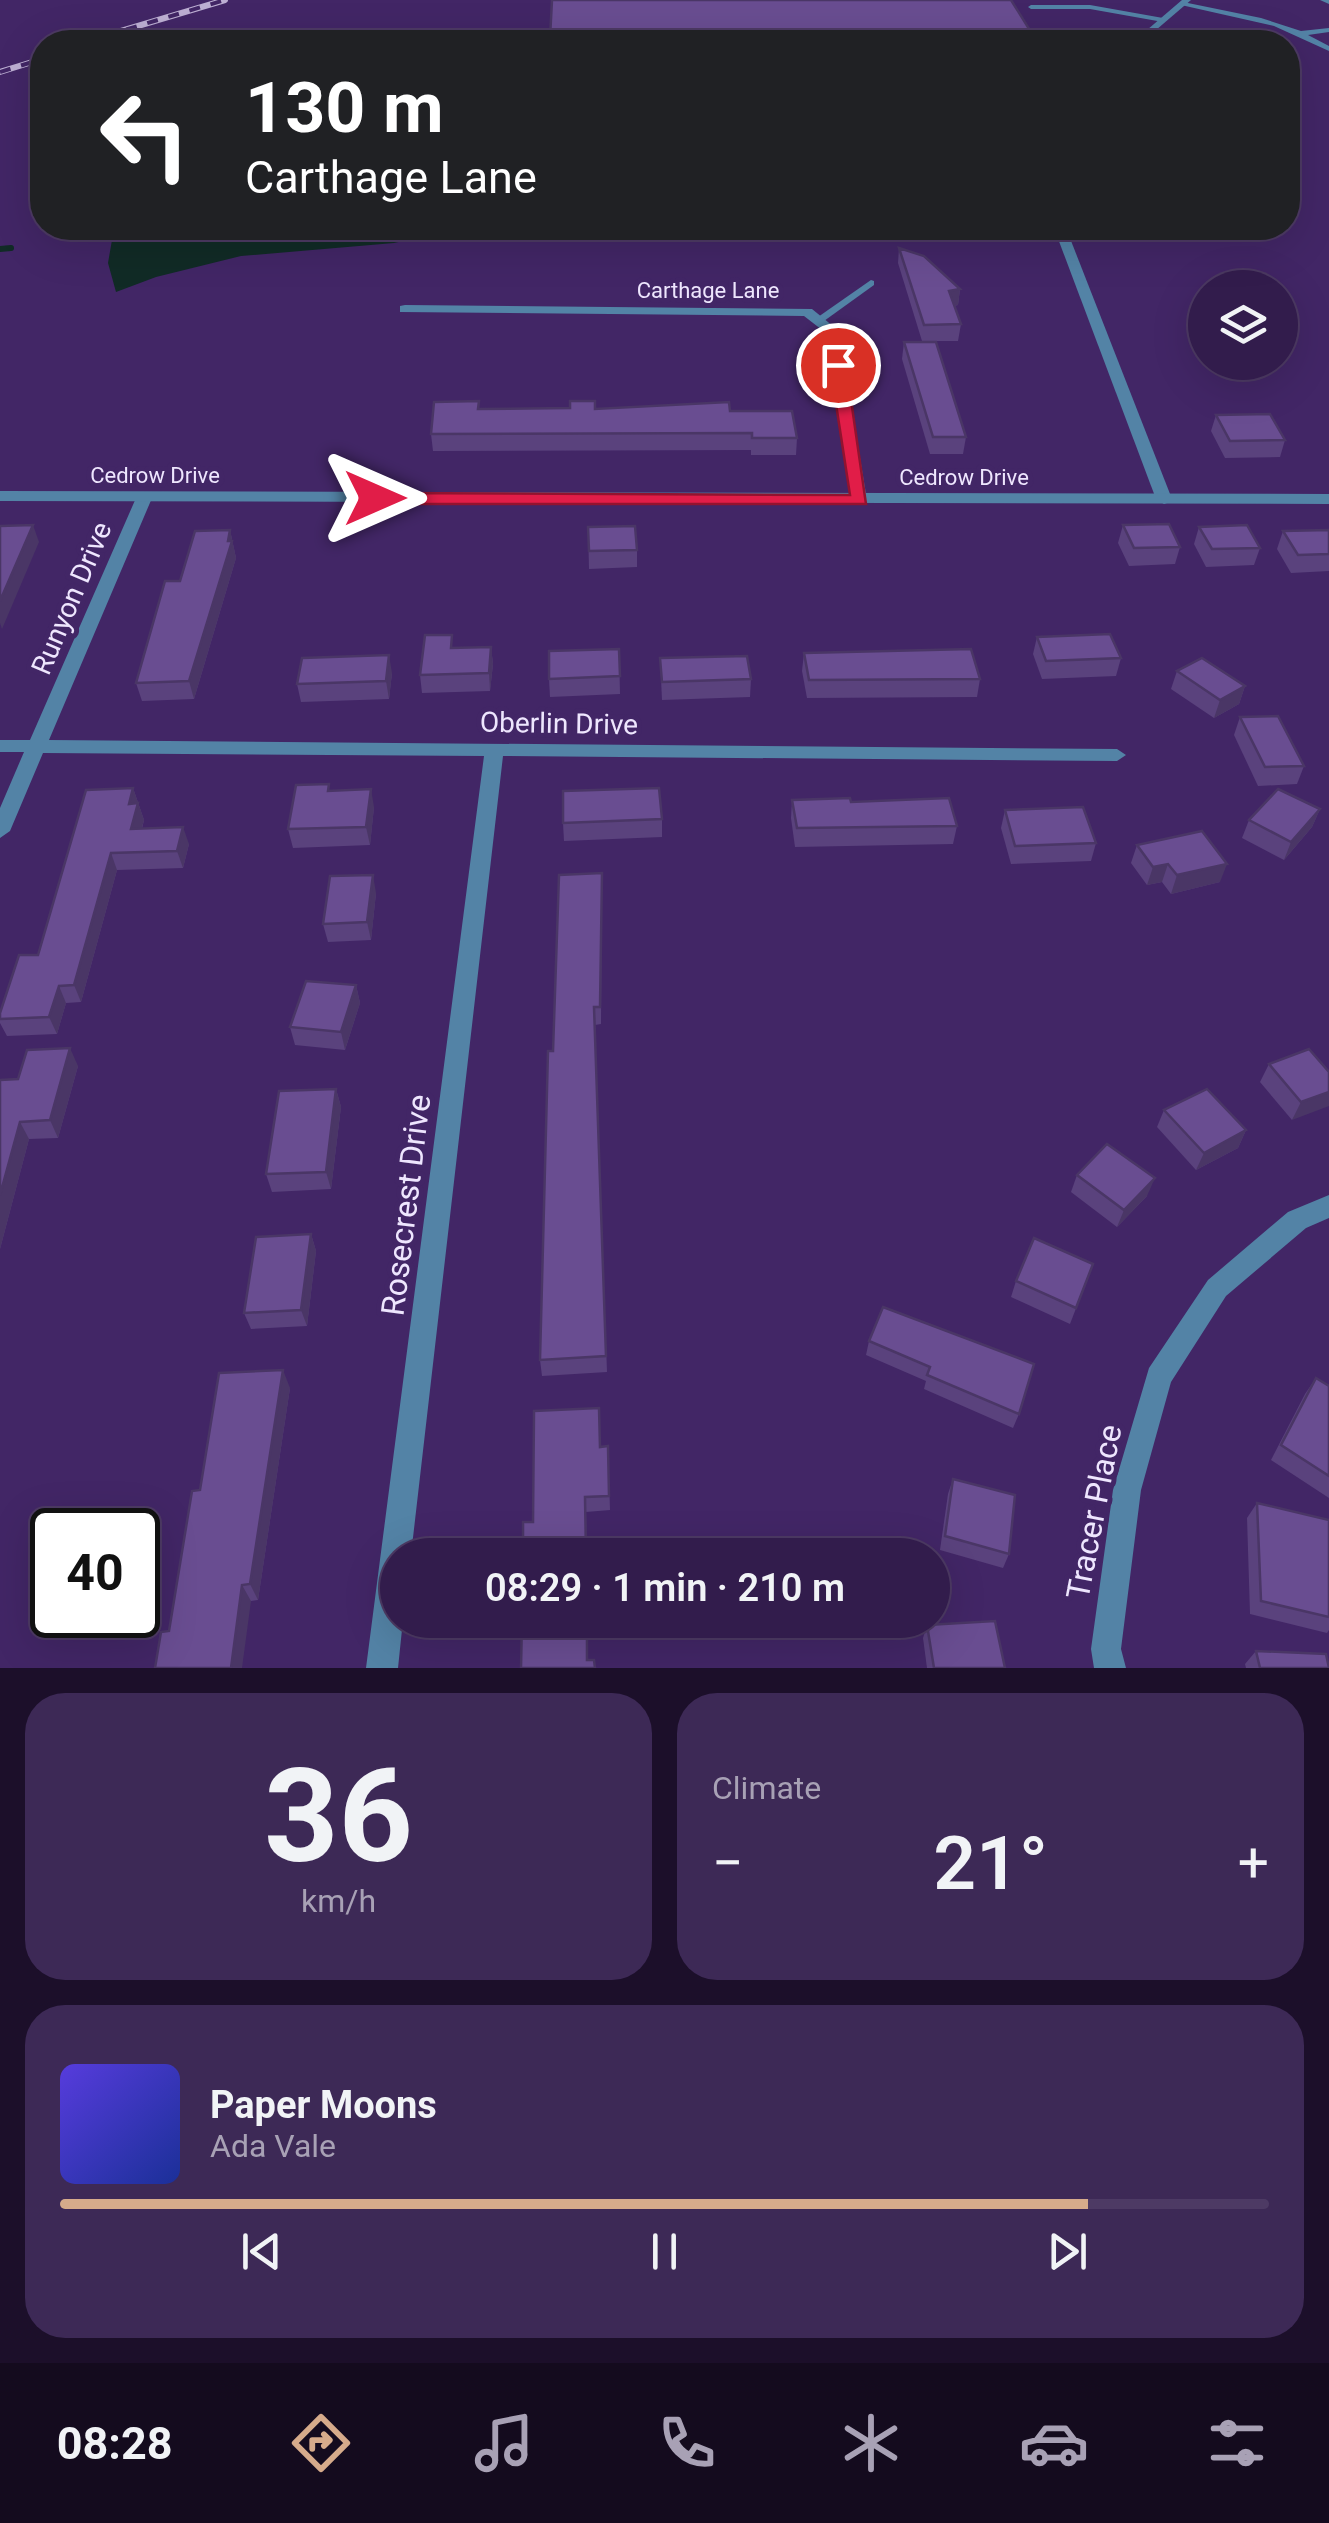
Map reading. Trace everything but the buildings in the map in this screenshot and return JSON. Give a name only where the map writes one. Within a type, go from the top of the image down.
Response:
[{"type":"street","points":[[1151,30],[1185,2]]},
{"type":"street","points":[[1065,240],[1164,499]]},
{"type":"street","name":"Carthage Lane","points":[[404,309],[781,310],[822,319]]},
{"type":"street","points":[[822,319],[832,331],[859,500]]},
{"type":"street","name":"Cedrow Drive","points":[[0,496],[1329,499]]},
{"type":"street","name":"Runyon Drive","points":[[0,831],[144,498]]},
{"type":"street","name":"Oberlin Drive","points":[[0,746],[1117,756]]},
{"type":"street","name":"Rosecrest Drive","points":[[382,1668],[494,750]]},
{"type":"street","name":"Tracer Place","points":[[1110,1668],[1106,1649],[1127,1490],[1159,1377],[1216,1288],[1297,1220],[1329,1206]]},
{"type":"lane","points":[[1185,2],[1257,17],[1294,30]]},
{"type":"lane","points":[[1030,7],[1090,8],[1163,20]]},
{"type":"lane","points":[[1303,33],[1329,30]]},
{"type":"lane","points":[[1300,32],[1329,49]]},
{"type":"lane","points":[[822,319],[872,283]]},
{"type":"shaded area","points":[[112,240],[408,240],[241,256],[156,277],[116,292],[108,263]]},
{"type":"waterway","points":[[0,249],[11,248]]},
{"type":"railway","points":[[124,30],[225,0]]},
{"type":"railway","points":[[0,72],[30,63]]},
{"type":"route","points":[[375,498],[859,500],[838,365]]}]
